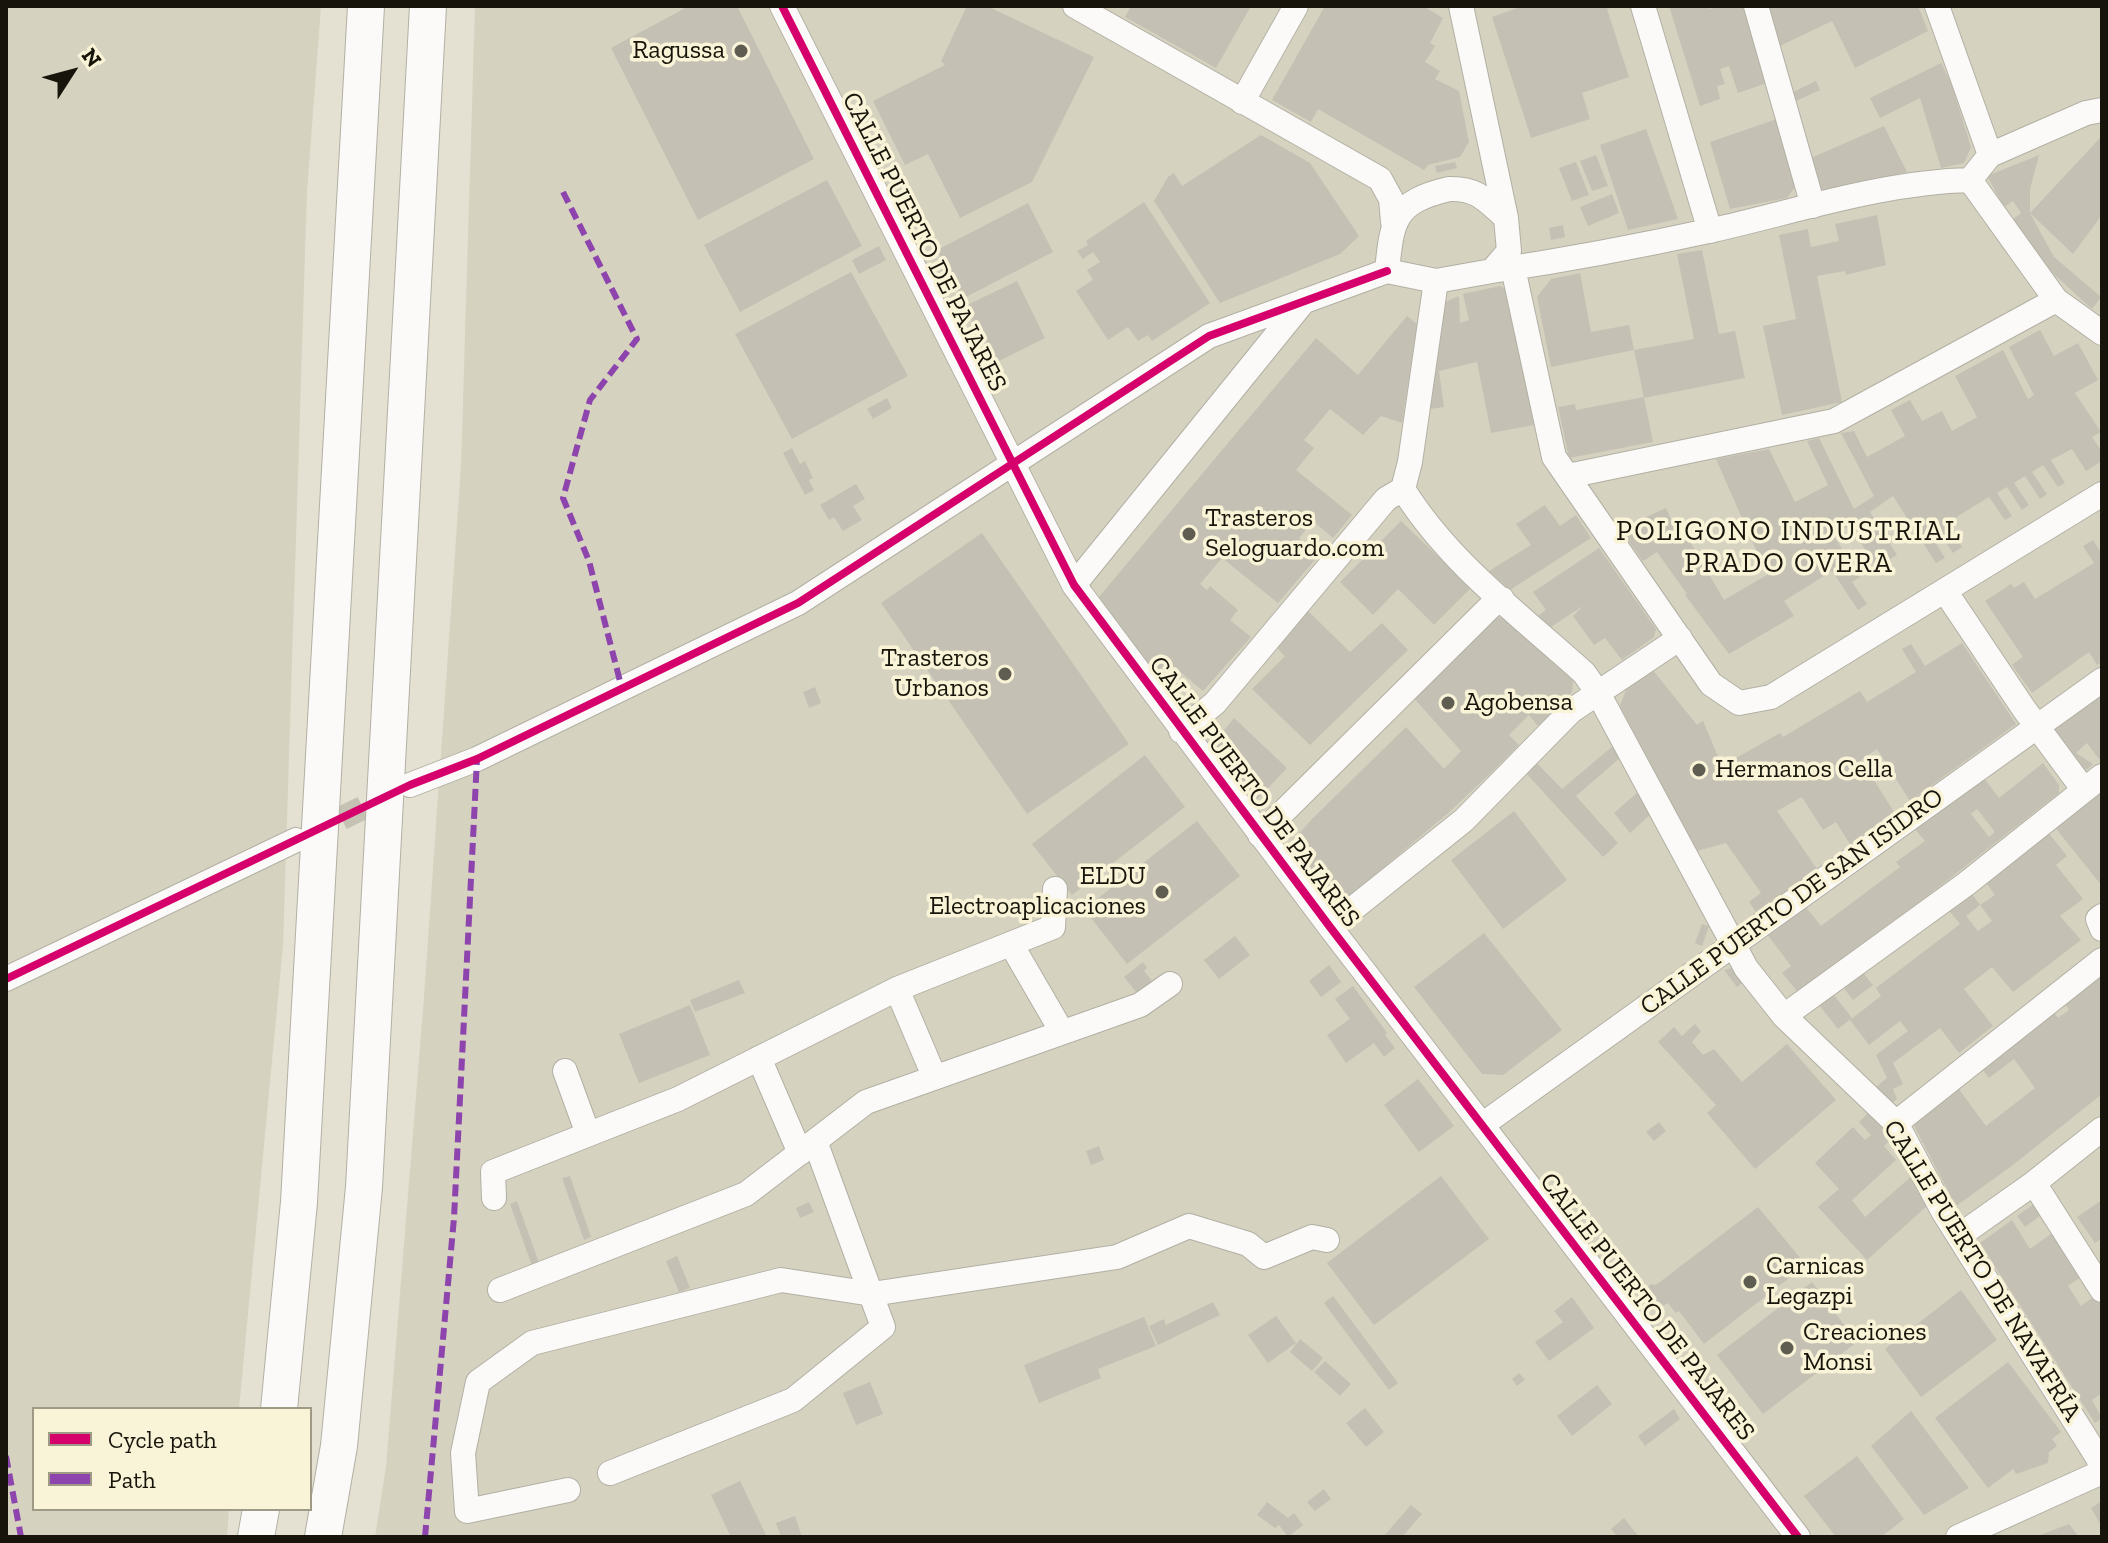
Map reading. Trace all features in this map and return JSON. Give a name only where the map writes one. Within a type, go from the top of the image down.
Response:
[{"type":"highway","points":[[279,1407],[300,1187],[366,6]]},
{"type":"highway","points":[[323,1537],[339,1446],[364,1187],[428,6]]},
{"type":"highway","points":[[256,1537],[261,1511]]},
{"type":"street","name":"CALLE PUERTO DE PAJARES","points":[[782,6],[1074,585],[1260,835],[1798,1537]]},
{"type":"street","points":[[1242,102],[1296,6]]},
{"type":"street","points":[[1461,6],[1508,228],[1509,251],[1502,269],[1554,457],[1711,684],[1739,703],[1771,697],[2102,494]]},
{"type":"street","points":[[1643,6],[1710,231]]},
{"type":"street","points":[[1756,6],[1813,206]]},
{"type":"street","points":[[1937,6],[1990,155]]},
{"type":"street","points":[[1089,9],[1242,102],[1380,179],[1391,199],[1393,222],[1387,271]]},
{"type":"street","points":[[410,785],[477,759],[798,603],[1209,336],[1387,271],[1436,281],[1710,231],[1937,181],[1970,180],[1990,155],[2086,113],[2102,110]]},
{"type":"street","points":[[1466,189],[1491,148]]},
{"type":"street","points":[[1970,180],[2056,300],[2102,333]]},
{"type":"street","points":[[1393,222],[1409,206],[1428,194],[1466,189],[1482,197],[1508,228],[1518,249],[1546,262]]},
{"type":"street","points":[[1181,731],[1215,703],[1386,499],[1403,489],[1436,281]]},
{"type":"street","points":[[1074,585],[1305,300]]},
{"type":"street","points":[[1568,476],[1834,421],[2056,300]]},
{"type":"street","name":"CALLE PUERTO DE NAVAFRÍA","points":[[1403,489],[1420,517],[1453,555],[1584,673],[1598,693],[1746,968],[1784,1016],[1896,1123],[1959,1236],[2098,1458],[2102,1471]]},
{"type":"street","points":[[1784,1016],[1966,884],[2093,783],[2036,727],[1945,591]]},
{"type":"street","points":[[1260,835],[1414,680],[1502,599]]},
{"type":"street","points":[[1330,927],[1464,820],[1571,711],[1680,638]]},
{"type":"street","name":"CALLE PUERTO DE SAN ISIDRO","points":[[1482,1125],[2102,680]]},
{"type":"street","points":[[6,979],[296,840]]},
{"type":"street","points":[[494,1198],[493,1172],[678,1099],[897,989],[1053,927],[1055,889]]},
{"type":"street","points":[[2102,916],[2098,919],[2102,929]]},
{"type":"street","points":[[1011,944],[1062,1032]]},
{"type":"street","points":[[1896,1123],[2102,960]]},
{"type":"street","points":[[500,1290],[746,1194],[866,1102],[1140,1005],[1170,984]]},
{"type":"street","points":[[897,989],[934,1076]]},
{"type":"street","points":[[610,1473],[793,1400],[883,1327],[872,1294],[808,1147],[759,1058]]},
{"type":"street","points":[[565,1071],[588,1134]]},
{"type":"street","points":[[1959,1236],[2034,1183],[2102,1129]]},
{"type":"street","points":[[2034,1183],[2102,1290]]},
{"type":"street","points":[[568,1490],[467,1511],[463,1453],[478,1382],[532,1343],[781,1280],[872,1294],[1117,1257],[1189,1226],[1248,1244],[1264,1257],[1312,1237],[1327,1240]]},
{"type":"street","points":[[1958,1537],[2102,1471]]},
{"type":"shaded area","points":[[6,6],[321,6],[307,192],[283,945],[239,1407],[32,1407],[32,1511],[229,1511],[227,1537],[6,1537]]},
{"type":"shaded area","points":[[475,6],[2102,6],[2102,1537],[375,1537],[386,1467],[424,997],[461,467]]},
{"type":"building","points":[[689,6],[737,6],[814,159],[698,220],[611,48]]},
{"type":"building","points":[[967,6],[987,6],[1094,57],[1032,182],[960,218],[928,154],[905,165],[873,101],[945,65],[941,61]]},
{"type":"building","points":[[1131,6],[1251,6],[1216,68],[1125,17]]},
{"type":"building","points":[[1325,6],[1423,6],[1443,18],[1430,43],[1435,46],[1425,62],[1440,71],[1435,79],[1459,91],[1469,142],[1460,157],[1428,165],[1424,170],[1318,109],[1311,122],[1272,100]]},
{"type":"building","points":[[1523,6],[1613,6],[1607,9],[1629,77],[1582,93],[1590,119],[1531,138],[1492,17]]},
{"type":"building","points":[[1669,6],[1709,6],[1710,9],[1745,6],[1767,83],[1738,93],[1729,66],[1720,69],[1725,84],[1717,86],[1720,99],[1700,106]]},
{"type":"building","points":[[1769,6],[1918,6],[1928,31],[1855,68],[1832,21],[1780,46]]},
{"type":"building","points":[[1941,63],[1951,83],[1971,147],[1964,163],[1941,168],[1920,98],[1880,118],[1870,98]]},
{"type":"building","points":[[1816,81],[1820,90],[1796,101],[1793,92]]},
{"type":"building","points":[[1777,119],[1796,186],[1787,198],[1730,209],[1710,142]]},
{"type":"building","points":[[1884,126],[1907,172],[1828,191],[1818,188],[1811,158]]},
{"type":"building","points":[[1646,129],[1678,219],[1628,230],[1600,145]]},
{"type":"building","points":[[1261,135],[1310,163],[1359,236],[1340,254],[1220,303],[1154,201],[1168,177],[1174,173],[1182,186]]},
{"type":"building","points":[[2100,138],[2102,215],[2073,254],[2030,213]]},
{"type":"building","points":[[1596,155],[1608,186],[1592,191],[1580,161]]},
{"type":"building","points":[[2039,155],[2030,189],[2030,213],[2054,257],[2101,297],[2092,309],[2046,267],[2013,219],[2021,213],[2013,201],[2004,207],[1987,176]]},
{"type":"building","points":[[1455,162],[1457,168],[1437,173],[1435,166]]},
{"type":"building","points":[[1576,162],[1589,195],[1572,201],[1559,168]]},
{"type":"building","points":[[827,180],[862,246],[740,312],[704,245]]},
{"type":"building","points":[[1612,194],[1619,213],[1588,226],[1580,207]]},
{"type":"building","points":[[1144,202],[1210,303],[1152,341],[1148,335],[1138,341],[1128,327],[1108,340],[1076,291],[1093,280],[1087,270],[1100,262],[1093,252],[1083,259],[1077,251],[1088,245],[1086,241]]},
{"type":"building","points":[[1028,203],[1053,252],[962,299],[937,250]]},
{"type":"building","points":[[1877,215],[1886,265],[1846,275],[1845,271],[1817,276],[1842,402],[1782,415],[1763,326],[1796,319],[1779,235],[1808,229],[1811,247],[1839,241],[1835,224]]},
{"type":"building","points":[[1563,225],[1565,237],[1551,240],[1549,228]]},
{"type":"building","points":[[879,246],[886,260],[859,274],[852,260]]},
{"type":"building","points":[[1702,250],[1719,334],[1735,331],[1745,378],[1644,398],[1634,350],[1694,339],[1677,254]]},
{"type":"building","points":[[851,272],[908,376],[792,439],[735,334]]},
{"type":"building","points":[[1580,273],[1591,332],[1629,325],[1634,350],[1551,367],[1537,297],[1551,279]]},
{"type":"building","points":[[1017,281],[1045,338],[993,364],[965,306]]},
{"type":"building","points":[[1500,286],[1506,289],[1534,425],[1491,433],[1477,362],[1439,371],[1444,407],[1430,409],[1445,302],[1459,296],[1460,323],[1469,320],[1463,294]]},
{"type":"building","points":[[1407,316],[1417,324],[1402,423],[1381,416],[1363,435],[1330,409],[1304,440],[1314,448],[1296,470],[1352,515],[1333,538],[1313,521],[1299,538],[1319,555],[1278,603],[1222,558],[1200,584],[1207,590],[1210,586],[1238,610],[1230,620],[1251,637],[1203,691],[1171,664],[1156,681],[1113,623],[1099,597],[1316,338],[1358,375]]},
{"type":"building","points":[[2040,330],[2054,356],[2078,343],[2098,380],[2075,393],[2101,432],[2092,437],[2102,452],[2102,461],[2086,471],[2072,449],[2051,460],[2065,483],[2058,487],[2043,465],[2032,472],[2047,494],[2040,499],[2025,476],[2014,483],[2029,505],[2022,510],[2007,487],[1997,493],[2012,516],[2005,520],[1989,497],[1947,523],[1962,547],[1953,553],[1937,530],[1930,534],[1945,558],[1936,563],[1893,496],[1870,512],[1897,555],[1876,567],[1850,525],[1833,535],[1860,577],[1852,582],[1867,604],[1858,610],[1832,571],[1784,601],[1794,616],[1729,654],[1657,552],[1643,561],[1620,529],[1666,508],[1679,538],[1685,533],[1724,600],[1767,575],[1716,459],[1769,449],[1795,502],[1828,485],[1807,441],[1819,438],[1854,509],[1874,496],[1841,433],[1854,431],[1867,457],[1905,436],[1891,410],[1910,400],[1922,421],[1942,411],[1952,431],[1977,417],[1955,376],[2003,350],[2028,399],[2034,395],[2009,347]]},
{"type":"building","points":[[1644,397],[1653,442],[1569,458],[1558,407],[1575,404],[1576,410]]},
{"type":"building","points":[[887,398],[892,408],[873,419],[867,409]]},
{"type":"building","points":[[792,448],[800,464],[805,461],[813,478],[809,480],[814,490],[805,495],[783,453]]},
{"type":"building","points":[[856,484],[865,499],[853,506],[862,520],[843,531],[834,517],[829,520],[820,505]]},
{"type":"building","points":[[1545,505],[1560,526],[1576,515],[1591,538],[1510,590],[1489,571],[1531,545],[1516,524]]},
{"type":"building","points":[[1401,521],[1471,588],[1434,625],[1398,589],[1373,615],[1340,582]]},
{"type":"building","name":"Trasteros Urbanos","points":[[982,533],[1129,744],[1027,814],[881,603]]},
{"type":"building","points":[[2093,540],[2102,554],[2102,661],[2097,665],[2089,652],[2032,693],[2012,665],[2023,657],[1985,601],[2011,584],[2014,588],[2024,582],[2035,599],[2094,563],[2083,546]]},
{"type":"building","points":[[1599,548],[1656,629],[1654,637],[1622,660],[1605,638],[1594,645],[1573,616],[1583,606],[1551,627],[1538,616],[1546,610],[1533,592]]},
{"type":"building","points":[[1305,608],[1350,652],[1382,623],[1408,650],[1310,745],[1252,689],[1285,656],[1275,646]]},
{"type":"building","points":[[1494,616],[1506,619],[1573,681],[1572,692],[1538,726],[1529,715],[1509,735],[1519,745],[1447,814],[1347,898],[1323,895],[1286,848],[1406,727],[1444,769],[1461,751],[1412,696]]},
{"type":"building","points":[[1962,643],[2016,724],[1910,801],[1877,749],[1861,760],[1894,812],[1850,844],[1836,822],[1823,830],[1802,797],[1777,811],[1817,869],[1756,912],[1749,902],[1761,893],[1726,843],[1697,851],[1620,706],[1627,687],[1652,669],[1697,725],[1703,721],[1722,766],[1780,733],[1783,737],[1860,691],[1867,702],[1916,672],[1902,649],[1911,644],[1925,666]]},
{"type":"building","points":[[815,687],[821,703],[809,708],[803,692]]},
{"type":"building","points":[[2102,690],[2102,757],[2099,759],[2087,743],[2076,753],[2093,764],[2086,770],[2073,763],[2053,735],[2056,724]]},
{"type":"building","points":[[1234,718],[1287,768],[1253,804],[1210,747]]},
{"type":"building","points":[[1614,745],[1620,758],[1576,796],[1618,843],[1603,857],[1524,771],[1535,761],[1562,789]]},
{"type":"building","points":[[1145,755],[1185,807],[1072,895],[1032,844]]},
{"type":"building","points":[[2043,763],[2059,785],[2059,793],[1926,897],[1797,991],[1782,973],[1791,966],[1767,934],[1805,906],[1821,926],[1900,867],[1896,862],[1925,841],[1913,827],[1983,777],[1999,798]],"holes":[[[1977,809],[1995,832],[1989,837],[1971,814]]]},
{"type":"building","points":[[2099,787],[2102,792],[2102,886],[2053,825]]},
{"type":"building","points":[[1639,791],[1652,813],[1630,833],[1614,813]]},
{"type":"building","points":[[1514,811],[1567,880],[1503,929],[1451,860]]},
{"type":"building","name":"ELDU Electroaplicaciones","points":[[1197,821],[1240,876],[1127,964],[1084,909]]},
{"type":"building","points":[[2047,831],[2067,856],[2056,865],[2083,899],[2060,916],[2081,940],[2013,992],[1992,967],[1964,989],[1993,1026],[1959,1053],[1940,1028],[1893,1063],[1903,1084],[1893,1089],[1897,1099],[1892,1103],[1876,1087],[1887,1078],[1876,1055],[1908,1031],[1900,1021],[1869,1045],[1850,1020],[1881,996],[1876,988],[1960,924],[1947,908],[1970,891],[1980,905],[1995,895],[1984,880]],"holes":[[[1980,905],[1992,921],[1978,931],[1966,916]]]},
{"type":"building","points":[[1702,924],[1709,926],[1702,946],[1695,943]]},
{"type":"building","points":[[1484,933],[1562,1030],[1503,1075],[1482,1074],[1414,987]]},
{"type":"building","points":[[1235,936],[1250,955],[1219,979],[1204,960]]},
{"type":"building","points":[[1143,962],[1147,968],[1144,971],[1152,981],[1137,993],[1124,977]]},
{"type":"building","points":[[1329,965],[1341,982],[1321,997],[1309,981]]},
{"type":"building","points":[[1735,967],[1744,982],[1737,987],[1724,970]]},
{"type":"building","points":[[1859,968],[1873,985],[1853,1000],[1840,983]]},
{"type":"building","points":[[2102,973],[2102,1094],[1956,1206],[1914,1126],[1916,1118],[1956,1085],[1986,1126],[2035,1088],[2014,1059],[1989,1078],[1980,1066],[2053,1011],[2058,1018],[2069,1010],[2064,1002]]},
{"type":"building","points":[[739,980],[745,993],[695,1012],[690,1000]]},
{"type":"building","points":[[1353,986],[1395,1048],[1384,1057],[1374,1043],[1346,1063],[1327,1035],[1350,1019],[1335,999]]},
{"type":"building","points":[[1830,990],[1852,1018],[1838,1029],[1816,1001]]},
{"type":"building","points":[[690,1005],[710,1055],[639,1083],[619,1034]]},
{"type":"building","points":[[1695,1024],[1701,1031],[1692,1042],[1703,1055],[1714,1049],[1742,1082],[1787,1044],[1836,1100],[1755,1169],[1707,1113],[1716,1105],[1658,1042],[1674,1027],[1682,1036]]},
{"type":"building","points":[[1418,1079],[1454,1126],[1419,1152],[1384,1105]]},
{"type":"building","points":[[1869,1112],[1894,1137],[1884,1146],[1896,1160],[1852,1200],[1865,1217],[1913,1175],[1928,1205],[1867,1260],[1818,1207],[1839,1189],[1815,1163],[1853,1127],[1865,1140],[1871,1135],[1859,1122]]},
{"type":"building","points":[[1659,1122],[1666,1131],[1654,1141],[1646,1132]]},
{"type":"building","points":[[1099,1146],[1104,1160],[1091,1165],[1086,1151]]},
{"type":"building","points":[[570,1176],[591,1237],[584,1240],[562,1178]]},
{"type":"building","points":[[1441,1176],[1489,1239],[1374,1325],[1327,1263]]},
{"type":"building","points":[[2102,1200],[2102,1238],[2095,1243],[2077,1217]]},
{"type":"building","points":[[517,1201],[539,1263],[532,1266],[510,1204]]},
{"type":"building","points":[[809,1202],[814,1212],[800,1218],[796,1208]]},
{"type":"building","points":[[2037,1202],[2044,1213],[2025,1227],[2017,1216]]},
{"type":"building","points":[[1758,1207],[1806,1265],[1704,1344],[1679,1311],[1676,1313],[1668,1303],[1659,1308],[1648,1287],[1656,1285]]},
{"type":"building","points":[[2012,1220],[2030,1249],[2055,1231],[2084,1275],[2068,1286],[2081,1306],[2096,1295],[2102,1305],[2102,1393],[2092,1400],[2102,1418],[2095,1423],[1980,1243]]},
{"type":"building","points":[[677,1256],[690,1288],[679,1292],[666,1261]]},
{"type":"building","name":"Creaciones Monsi","points":[[1812,1282],[1857,1342],[1763,1414],[1717,1355]]},
{"type":"building","points":[[1961,1290],[1997,1340],[1921,1397],[1885,1349]]},
{"type":"building","points":[[1333,1296],[1398,1383],[1389,1390],[1324,1303]]},
{"type":"building","points":[[1572,1297],[1594,1328],[1549,1361],[1535,1342],[1563,1322],[1554,1311]]},
{"type":"building","points":[[1213,1302],[1220,1315],[1158,1345],[1149,1326],[1164,1319],[1166,1325]]},
{"type":"building","points":[[1276,1316],[1296,1343],[1268,1363],[1248,1335]]},
{"type":"building","points":[[1144,1317],[1156,1346],[1098,1369],[1101,1378],[1039,1403],[1024,1365]]},
{"type":"building","points":[[1300,1339],[1323,1358],[1312,1371],[1290,1352]]},
{"type":"building","points":[[1325,1361],[1351,1384],[1340,1396],[1314,1372]]},
{"type":"building","points":[[2008,1362],[2061,1432],[2052,1439],[2057,1446],[2049,1452],[2048,1463],[2016,1474],[2013,1469],[1988,1488],[1935,1418]]},
{"type":"building","points":[[1519,1373],[1525,1380],[1517,1386],[1512,1379]]},
{"type":"building","points":[[870,1382],[883,1414],[856,1425],[843,1393]]},
{"type":"building","points":[[1597,1385],[1612,1404],[1572,1436],[1557,1416]]},
{"type":"building","points":[[1365,1408],[1384,1432],[1366,1447],[1346,1423]]},
{"type":"building","points":[[1674,1409],[1680,1419],[1645,1446],[1638,1436]]},
{"type":"building","points":[[1911,1411],[1969,1488],[1924,1515],[1871,1446]]},
{"type":"building","points":[[1857,1456],[1904,1519],[1881,1537],[1836,1537],[1804,1496]]},
{"type":"building","points":[[740,1481],[767,1537],[731,1537],[711,1495]]},
{"type":"building","points":[[1324,1489],[1331,1499],[1315,1511],[1307,1502]]},
{"type":"building","points":[[2102,1501],[2102,1527],[2091,1508]]},
{"type":"building","points":[[1267,1502],[1288,1518],[1294,1513],[1303,1525],[1288,1537],[1279,1525],[1275,1528],[1257,1515]]},
{"type":"building","points":[[1411,1505],[1422,1514],[1402,1537],[1383,1537]]},
{"type":"building","points":[[795,1516],[802,1537],[781,1537],[776,1523]]},
{"type":"building","points":[[1624,1518],[1640,1537],[1618,1537],[1611,1529]]},
{"type":"building","points":[[2069,1524],[2079,1537],[2035,1537]]},
{"type":"tunnel","points":[[309,834],[395,792]]},
{"type":"marked path","points":[[563,192],[637,339],[590,400],[563,498],[589,561],[622,689]]},
{"type":"marked path","points":[[425,1537],[454,1218],[477,759]]},
{"type":"marked path","points":[[6,1456],[21,1537]]},
{"type":"cycle path","points":[[782,6],[1074,585],[1330,927],[1798,1537]]},
{"type":"cycle path","points":[[6,979],[410,785],[477,759],[798,603],[1209,336],[1387,271]]},
{"type":"place","name":"Ragussa","points":[[741,51]]},
{"type":"place","name":"Trasteros Seloguardo.com","points":[[1189,534]]},
{"type":"place","name":"Trasteros Urbanos","points":[[1005,674]]},
{"type":"place","name":"Agobensa","points":[[1448,703]]},
{"type":"place","name":"Hermanos Cella","points":[[1699,770]]},
{"type":"place","name":"ELDU Electroaplicaciones","points":[[1162,892]]},
{"type":"place","name":"Carnicas Legazpi","points":[[1750,1282]]},
{"type":"place","name":"Creaciones Monsi","points":[[1787,1348]]},
{"type":"district","name":"POLIGONO INDUSTRIAL PRADO OVERA","points":[[1789,548]]}]
